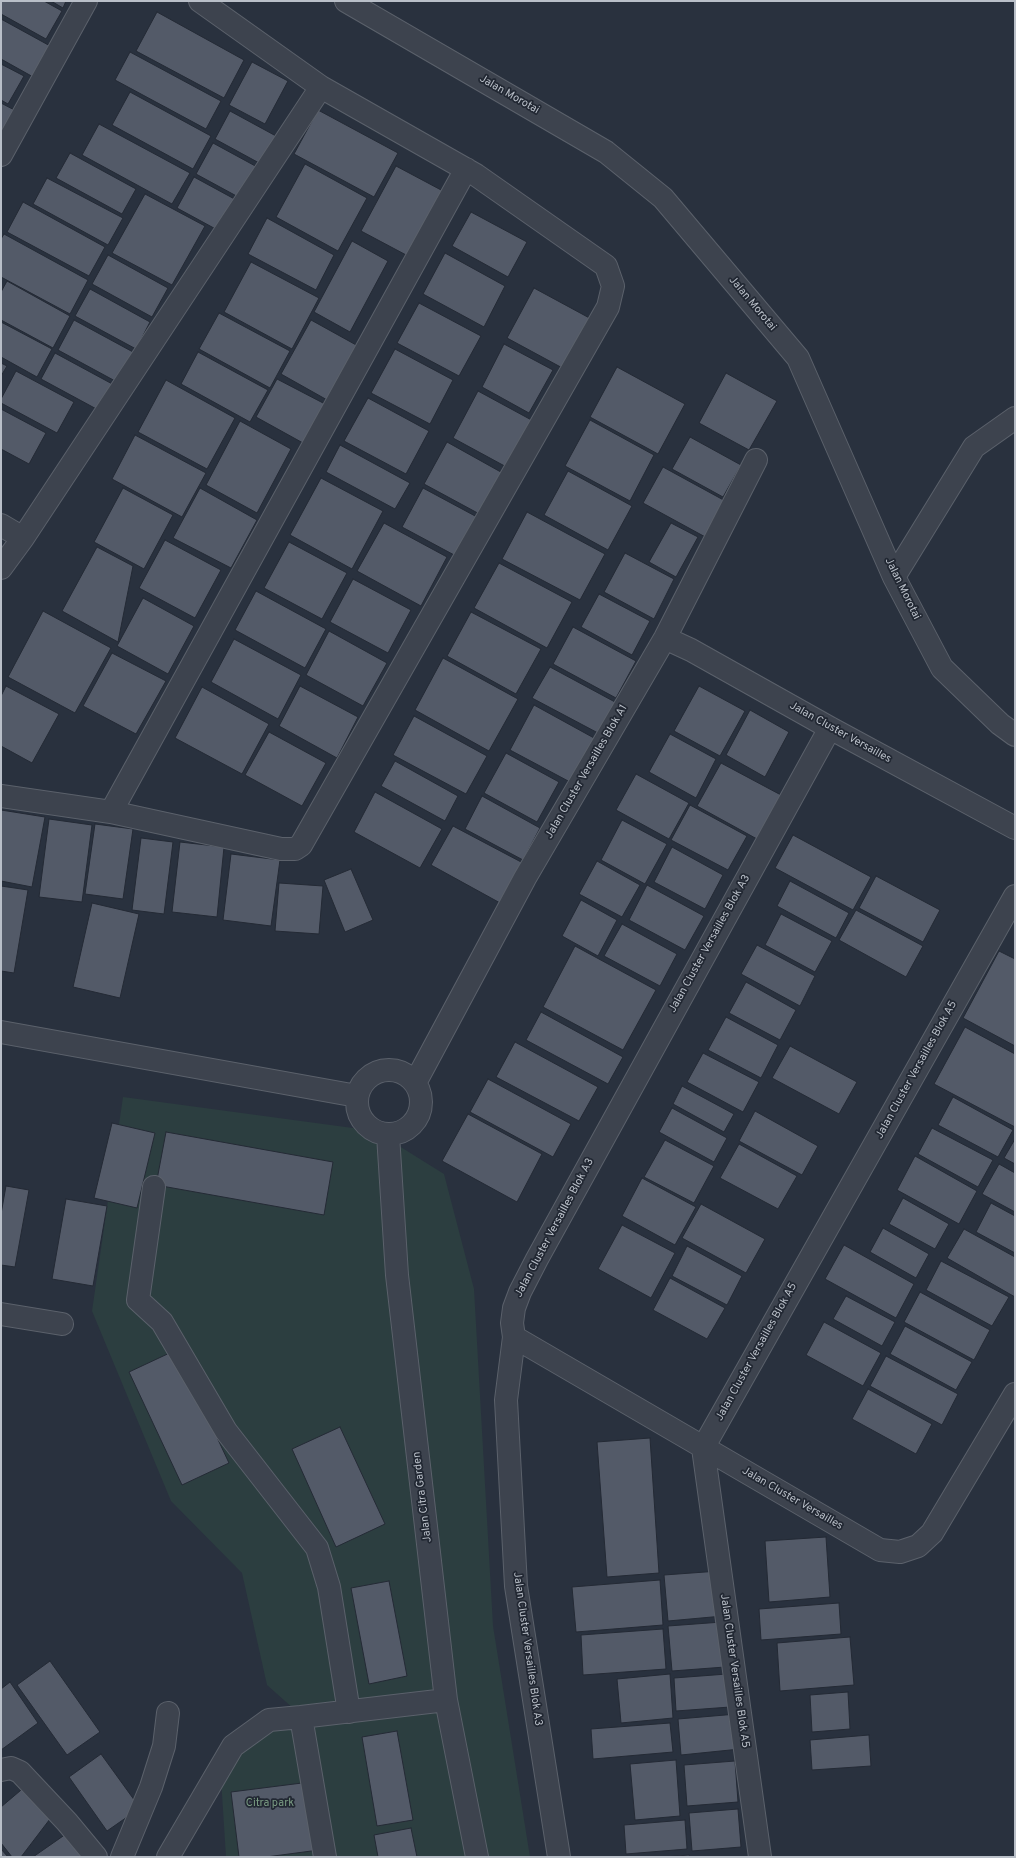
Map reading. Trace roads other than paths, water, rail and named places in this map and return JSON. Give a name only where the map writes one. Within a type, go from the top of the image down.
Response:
[{"type":"street","points":[[1,154],[86,1]]},
{"type":"street","points":[[1,796],[111,812],[281,849],[295,848],[301,845],[608,307],[613,286],[606,266],[466,170],[321,87],[200,1]]},
{"type":"street","name":"Jalan Morotai","points":[[346,1],[606,152],[663,198],[798,358],[894,576],[942,668],[1000,724],[1015,735]]},
{"type":"street","points":[[1,568],[23,538],[321,87]]},
{"type":"street","points":[[111,812],[466,170]]},
{"type":"street","points":[[894,576],[974,447],[1015,418]]},
{"type":"street","name":"Jalan Cluster Versailles Blok A1","points":[[415,1083],[525,878],[665,638],[756,460]]},
{"type":"street","points":[[1,525],[23,538]]},
{"type":"street","name":"Jalan Cluster Versailles","points":[[665,638],[691,650],[830,728],[1015,828]]},
{"type":"street","name":"Jalan Cluster Versailles Blok A3","points":[[559,1857],[516,1586],[506,1400],[514,1337],[512,1323],[514,1308],[536,1259],[830,728]]},
{"type":"street","name":"Jalan Cluster Versailles Blok A5","points":[[760,1857],[703,1448],[1015,896]]},
{"type":"street","points":[[1,1032],[357,1096]]},
{"type":"street","points":[[382,1070],[394,1070],[406,1074],[415,1083],[420,1093],[421,1105],[418,1117],[410,1126],[400,1132],[388,1134],[375,1131],[364,1123],[358,1110],[357,1096],[362,1085],[370,1075],[382,1070]]},
{"type":"street","name":"Jalan Citra Garden","points":[[388,1134],[397,1275],[446,1700],[477,1857]]},
{"type":"street","points":[[154,1187],[138,1300],[162,1322],[226,1431],[317,1548],[329,1587],[349,1712]]},
{"type":"street","points":[[1,1314],[62,1324]]},
{"type":"street","name":"Jalan Cluster Versailles","points":[[514,1337],[880,1550],[900,1552],[918,1546],[932,1533],[1015,1394]]},
{"type":"street","points":[[168,1857],[233,1746],[268,1720],[446,1700]]},
{"type":"street","points":[[122,1857],[151,1788],[164,1746],[168,1713]]},
{"type":"street","points":[[301,1717],[325,1857]]},
{"type":"street","points":[[1,1770],[11,1768],[20,1772],[67,1822],[96,1857]]},
{"type":"park label","name":"Citra park","points":[[270,1804]]}]
